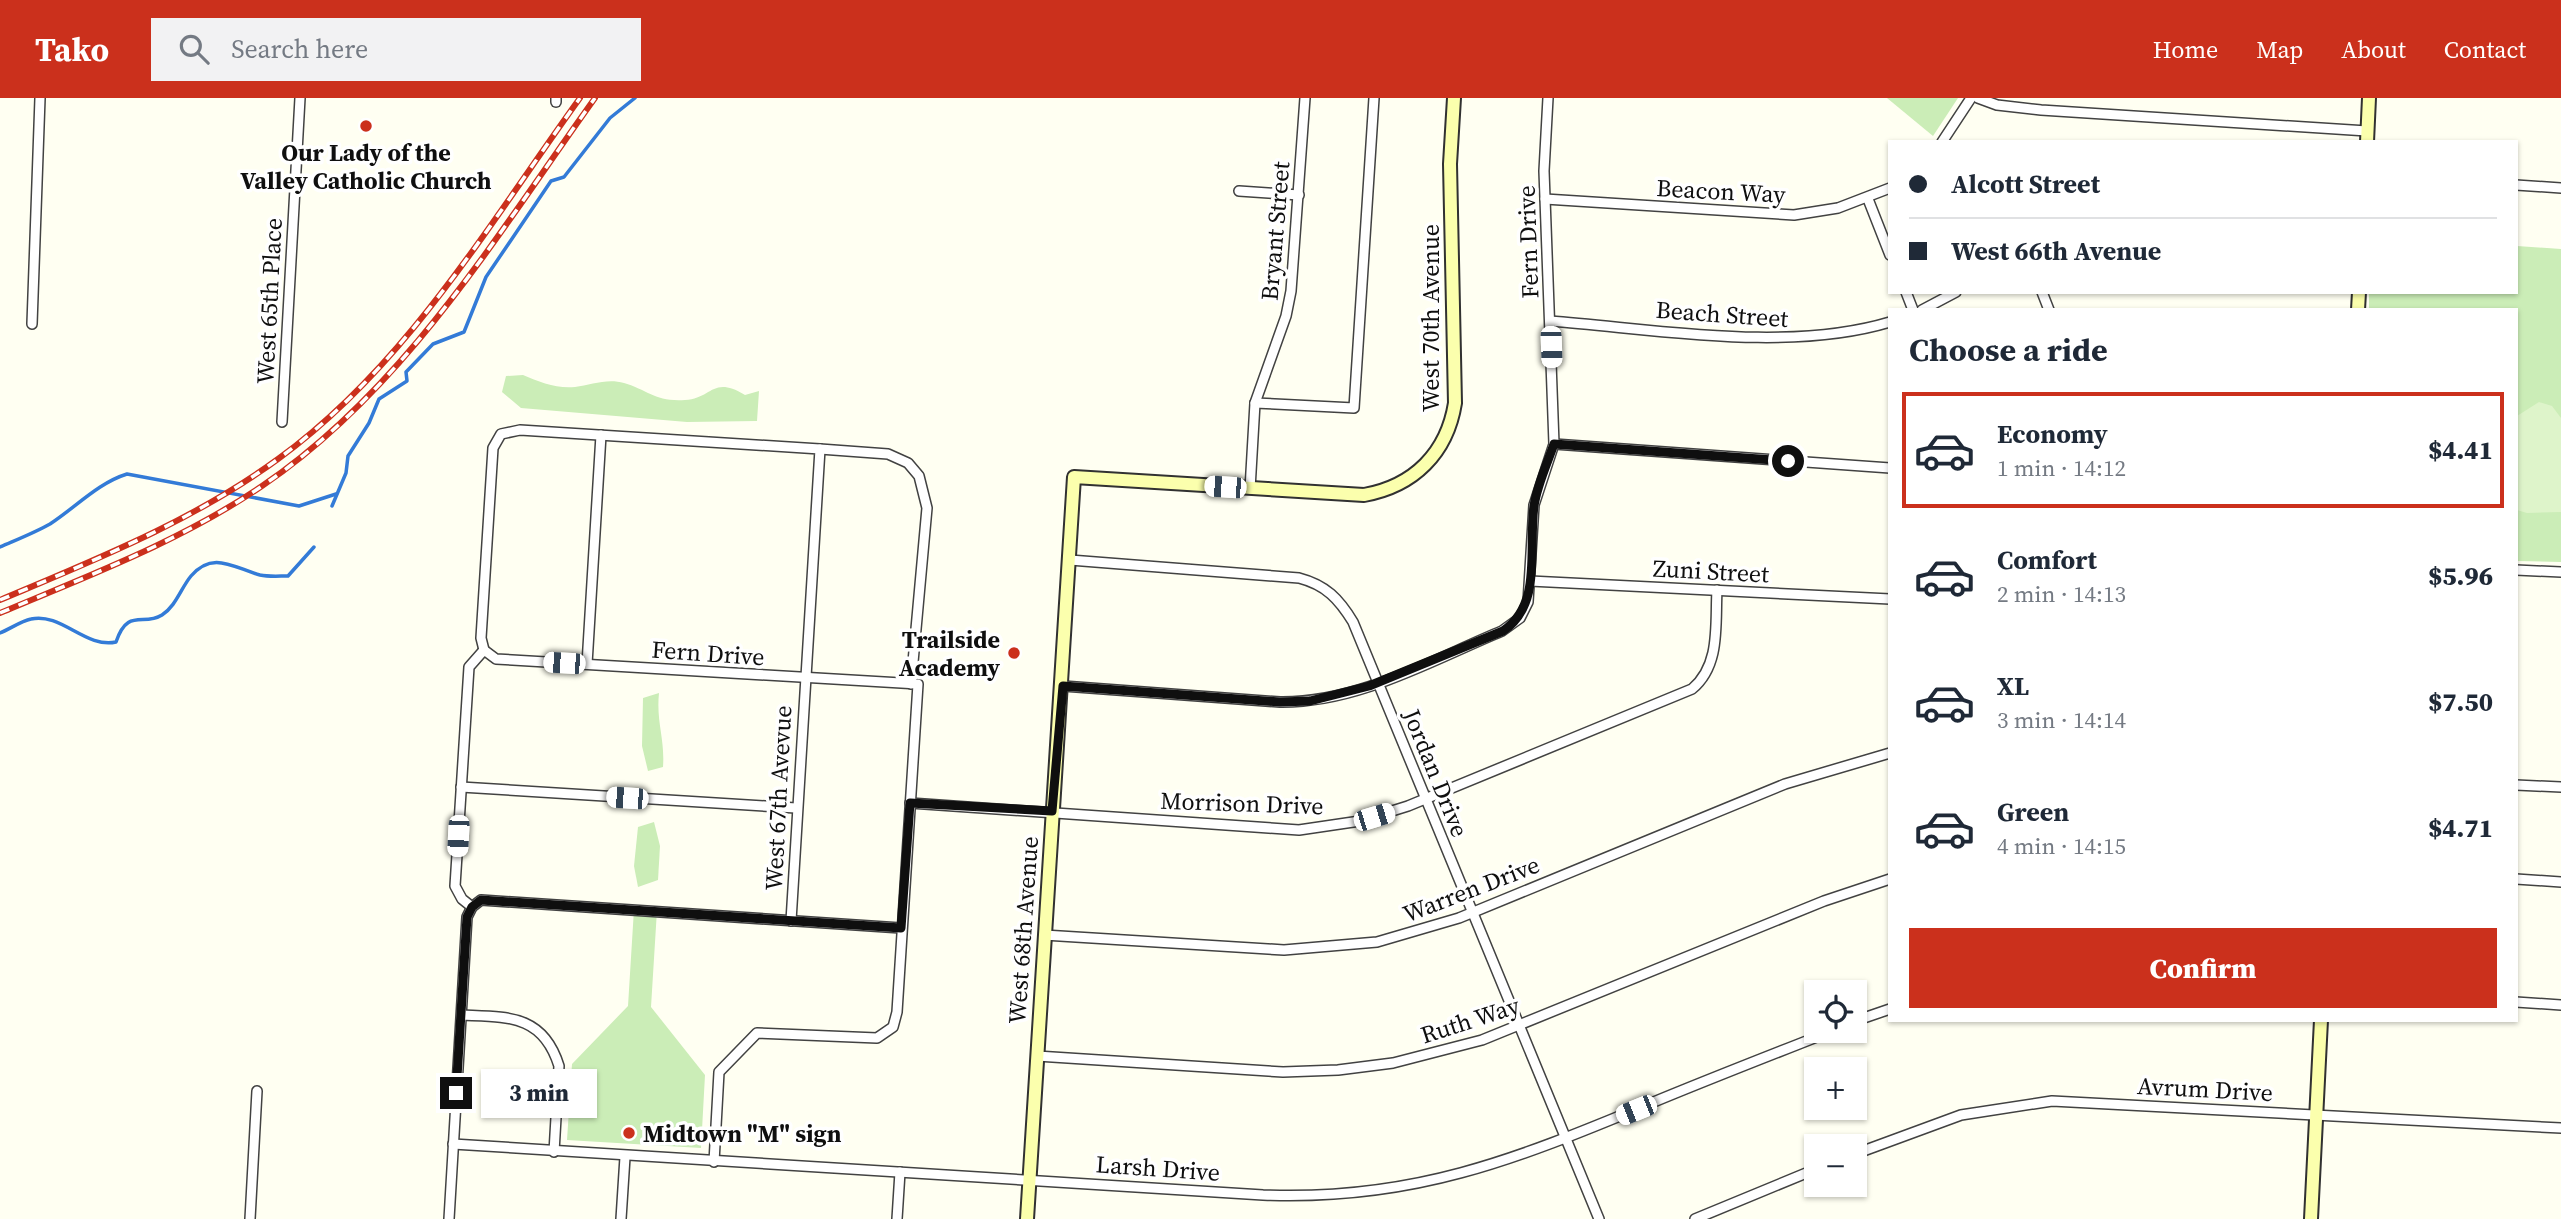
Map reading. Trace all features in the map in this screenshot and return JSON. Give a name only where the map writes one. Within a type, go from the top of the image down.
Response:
[{"type":"street","points":[[32,324],[40,98]]},
{"type":"street","name":"West 65th Place","points":[[282,422],[300,98]]},
{"type":"street","name":"Bryant Street","points":[[1250,489],[1255,403],[1286,316],[1295,260],[1305,98]]},
{"type":"street","points":[[1255,403],[1354,408],[1374,98]]},
{"type":"street","name":"West 70th Avenue","points":[[1074,477],[1345,496],[1376,493],[1403,482],[1424,467],[1445,439],[1455,403],[1450,164],[1454,98]]},
{"type":"street","name":"Fern Drive","points":[[1063,686],[1293,702],[1334,696],[1378,682],[1513,624],[1524,611],[1530,581],[1534,505],[1554,444],[1545,199],[1544,130],[1548,98]]},
{"type":"street","points":[[1943,140],[1971,98]]},
{"type":"street","points":[[1978,98],[1997,105],[2020,108],[2367,136],[2369,98]]},
{"type":"street","points":[[2518,185],[2561,187]]},
{"type":"street","name":"Beacon Way","points":[[1545,199],[1794,215],[1838,208],[1868,199],[1888,189]]},
{"type":"street","points":[[1239,191],[1299,195]]},
{"type":"street","points":[[1868,199],[1888,250]]},
{"type":"street","points":[[1926,308],[1952,294]]},
{"type":"street","name":"Beach Street","points":[[1550,321],[1786,338],[1836,335],[1888,323]]},
{"type":"street","points":[[472,907],[462,899],[455,886],[461,787],[469,667],[484,650],[481,638],[493,448],[501,434],[520,430],[820,449],[888,454],[908,463],[919,476],[926,508],[897,1012],[893,1027],[877,1038],[757,1033],[719,1072],[714,1162]]},
{"type":"street","points":[[587,664],[601,435]]},
{"type":"street","points":[[1554,444],[1888,468]]},
{"type":"street","name":"West 67th Avevue","points":[[791,921],[820,449]]},
{"type":"street","name":"West 68th Avenue","points":[[1027,1219],[1052,811],[1063,686],[1074,477]]},
{"type":"street","name":"Jordan Drive","points":[[1070,560],[1309,581],[1332,593],[1346,610],[1426,797],[1599,1219]]},
{"type":"street","points":[[2518,570],[2561,572]]},
{"type":"street","name":"Zuni Street","points":[[1530,581],[1888,599]]},
{"type":"street","name":"Morrison Drive","points":[[910,803],[1052,811],[1258,828],[1315,829],[1360,821],[1692,689],[1704,678],[1711,663],[1717,590]]},
{"type":"street","name":"Fern Drive","points":[[484,650],[496,659],[915,684]]},
{"type":"street","name":"Warren Drive","points":[[1044,935],[1317,949],[1399,937],[1473,912],[1786,783],[1888,754]]},
{"type":"street","points":[[2518,785],[2561,788]]},
{"type":"street","points":[[461,787],[796,808]]},
{"type":"street","points":[[2518,879],[2561,882]]},
{"type":"street","name":"Ruth Way","points":[[1037,1056],[1283,1072],[1338,1070],[1422,1057],[1518,1025],[1824,901],[1888,880]]},
{"type":"street","points":[[449,1219],[467,917],[472,907],[481,900],[901,928]]},
{"type":"street","points":[[2518,1002],[2561,1005]]},
{"type":"street","points":[[1867,1017],[1888,1010]]},
{"type":"street","points":[[461,1014],[513,1018],[527,1022],[555,1052],[559,1066],[554,1152]]},
{"type":"street","points":[[2311,1219],[2321,1022]]},
{"type":"street","name":"Larsh Drive","points":[[453,1144],[625,1157],[1263,1195],[1337,1195],[1450,1177],[1516,1158],[1804,1042]]},
{"type":"street","points":[[250,1219],[257,1091]]},
{"type":"street","name":"Avrum Drive","points":[[1867,1150],[1961,1115],[2032,1102],[2081,1101],[2561,1128]]},
{"type":"street","points":[[621,1219],[625,1157]]},
{"type":"street","points":[[897,1219],[900,1172]]},
{"type":"street","points":[[1695,1219],[1804,1174]]},
{"type":"green space","points":[[1887,98],[1958,98],[1933,136]]},
{"type":"green space","points":[[2518,246],[2561,249],[2561,562],[2518,561],[2518,308],[2369,308],[2369,294],[2518,294]]},
{"type":"green space","points":[[523,375],[562,387],[618,382],[675,400],[694,399],[726,387],[745,395],[759,391],[757,421],[687,422],[521,408],[502,392],[506,376]]},
{"type":"green space","points":[[2539,402],[2552,406],[2561,418],[2561,512],[2527,513],[2518,510],[2518,415]]},
{"type":"green space","points":[[659,693],[663,767],[648,771],[642,746],[643,698]]},
{"type":"green space","points":[[654,822],[660,846],[658,880],[638,887],[634,866],[638,827]]},
{"type":"green space","points":[[634,909],[657,910],[651,1007],[705,1075],[701,1148],[567,1140],[572,1064],[628,1006]]},
{"type":"waterway","points":[[332,506],[346,473],[348,456],[369,423],[379,399],[407,381],[406,372],[433,344],[464,332],[486,277],[551,181],[564,177],[610,118],[635,98]]},
{"type":"waterway","points":[[0,547],[50,524],[97,489],[127,474],[299,506],[336,494]]},
{"type":"waterway","points":[[0,633],[27,620],[42,618],[94,640],[116,642],[121,631],[131,621],[155,618],[167,611],[191,576],[207,564],[224,563],[263,576],[288,576],[314,547]]},
{"type":"railway","points":[[0,600],[178,520],[246,481],[324,422],[406,337],[443,291],[580,98]]},
{"type":"railway","points":[[0,613],[101,571],[200,524],[262,486],[313,447],[360,404],[404,357],[445,307],[595,98]]},
{"type":"place","name":"Our Lady of the Valley Catholic Church","points":[[366,126]]},
{"type":"place","name":"Trailside Academy","points":[[1014,653]]},
{"type":"place","name":"Midtown \"M\" sign","points":[[629,1133]]},
{"type":"route","points":[[456,1093],[467,917],[472,907],[481,900],[901,928],[910,803],[1052,811],[1063,686],[1280,702],[1310,701],[1334,696],[1378,682],[1503,631],[1520,618],[1528,602],[1534,505],[1554,444],[1788,461]]}]
